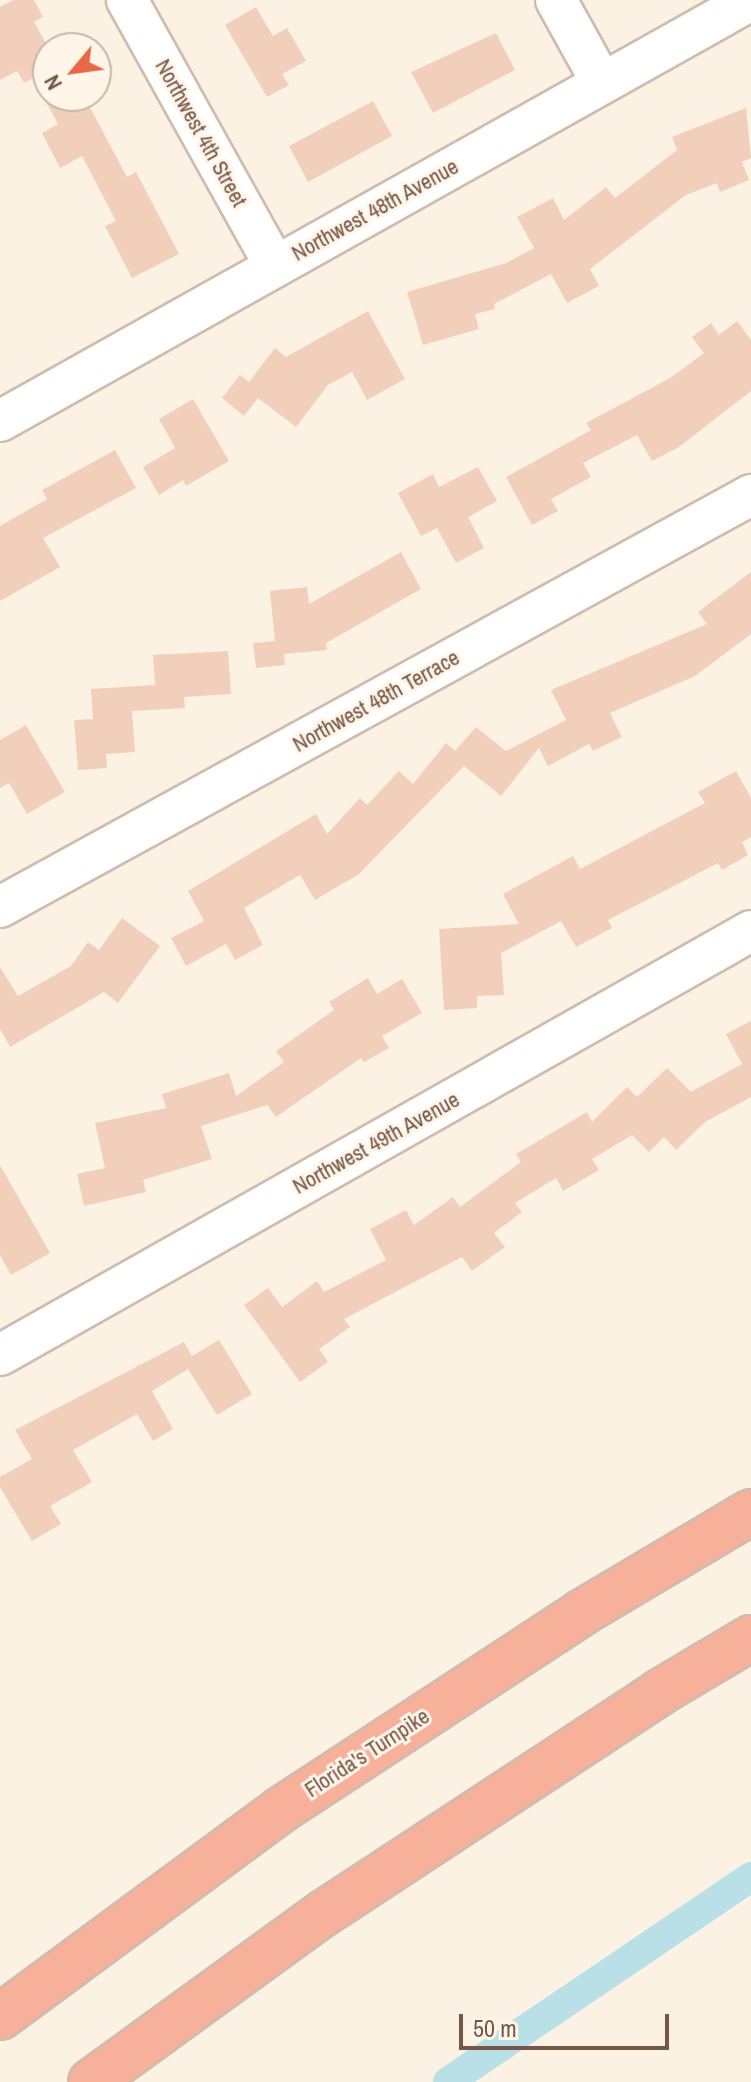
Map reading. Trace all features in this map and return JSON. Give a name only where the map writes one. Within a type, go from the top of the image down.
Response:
[{"type":"highway","name":"Florida's Turnpike","points":[[0,2017],[282,1809],[581,1613],[751,1512]]},
{"type":"highway","points":[[91,2082],[324,1913],[660,1692],[751,1638]]},
{"type":"street","name":"Northwest 4th Street","points":[[127,0],[275,266]]},
{"type":"street","points":[[556,0],[602,83]]},
{"type":"street","name":"Northwest 48th Avenue","points":[[0,421],[751,0]]},
{"type":"street","name":"Northwest 48th Terrace","points":[[0,907],[751,495]]},
{"type":"street","name":"Northwest 49th Avenue","points":[[0,1355],[751,931]]},
{"type":"building","points":[[13,0],[34,0],[43,17],[34,22],[40,32],[32,32],[32,79],[24,83],[17,71],[0,80],[0,7]]},
{"type":"building","points":[[256,7],[273,36],[287,28],[306,61],[282,74],[289,85],[267,97],[225,25]]},
{"type":"building","points":[[496,33],[515,70],[433,113],[411,72]]},
{"type":"building","points":[[373,101],[392,136],[308,182],[289,146]]},
{"type":"building","points":[[746,108],[751,158],[742,162],[749,180],[720,192],[717,183],[686,195],[590,269],[599,286],[567,303],[551,274],[494,304],[495,309],[475,314],[479,329],[423,345],[407,292],[506,263],[534,248],[517,217],[553,198],[564,220],[606,187],[615,198],[677,150],[672,137]]},
{"type":"building","points":[[52,112],[92,112],[127,177],[136,172],[179,254],[132,278],[105,226],[116,221],[82,156],[60,168],[42,133],[58,124]]},
{"type":"building","points":[[368,311],[405,379],[367,400],[352,372],[328,385],[296,427],[258,398],[244,416],[222,398],[240,375],[249,382],[275,348],[286,357]]},
{"type":"building","points":[[737,321],[751,340],[751,391],[679,447],[652,461],[637,435],[583,463],[591,477],[551,499],[558,511],[532,525],[506,477],[591,430],[586,423],[670,378],[704,353],[692,337],[711,323],[719,335]]},
{"type":"building","points":[[193,399],[229,461],[186,486],[183,480],[159,495],[143,467],[175,448],[159,419]]},
{"type":"building","points":[[115,450],[136,488],[43,538],[60,567],[0,601],[0,526],[47,499],[42,490]]},
{"type":"building","points":[[478,467],[497,501],[468,517],[484,548],[456,563],[437,528],[421,536],[398,493],[433,474],[439,487]]},
{"type":"building","points":[[401,552],[421,589],[326,643],[327,650],[284,654],[285,665],[256,668],[253,643],[275,641],[270,591],[307,587],[309,604]]},
{"type":"building","points":[[751,572],[751,634],[695,676],[610,713],[622,737],[593,751],[589,744],[548,766],[539,748],[501,796],[464,766],[359,874],[315,900],[300,875],[244,908],[263,945],[235,960],[226,944],[186,966],[171,938],[204,921],[188,891],[316,814],[327,834],[360,798],[367,805],[399,771],[413,784],[446,743],[455,751],[476,727],[506,751],[566,720],[551,690],[707,624],[698,612]]},
{"type":"building","points":[[228,651],[231,694],[184,697],[185,708],[132,711],[135,752],[106,754],[107,768],[78,770],[74,720],[93,719],[91,689],[155,685],[153,655]]},
{"type":"building","points":[[26,725],[65,792],[27,814],[9,783],[0,788],[0,740]]},
{"type":"building","points":[[736,771],[751,798],[751,837],[742,842],[748,855],[722,870],[718,863],[608,920],[612,928],[576,947],[561,921],[501,953],[504,995],[477,996],[477,1008],[444,1010],[439,929],[519,924],[503,894],[573,856],[580,869],[705,803],[698,792]]},
{"type":"building","points":[[122,918],[160,946],[118,1003],[104,992],[10,1047],[0,1029],[0,967],[18,996],[71,966],[88,942],[99,950]]},
{"type":"building","points":[[368,978],[377,994],[402,979],[422,1013],[382,1036],[389,1048],[364,1062],[361,1058],[276,1117],[267,1105],[201,1126],[212,1159],[143,1180],[146,1192],[84,1206],[77,1174],[105,1168],[95,1123],[166,1108],[162,1094],[229,1073],[236,1096],[284,1062],[276,1051],[334,1010],[329,1002]]},
{"type":"building","points":[[751,1021],[751,1097],[705,1122],[676,1150],[664,1137],[649,1152],[632,1135],[592,1159],[599,1170],[563,1191],[556,1178],[515,1203],[522,1212],[494,1233],[505,1247],[472,1271],[462,1257],[344,1319],[350,1327],[319,1349],[328,1362],[300,1382],[244,1305],[268,1288],[282,1307],[317,1281],[324,1292],[386,1260],[370,1229],[406,1210],[414,1225],[453,1197],[460,1207],[521,1162],[516,1154],[587,1112],[592,1122],[627,1087],[637,1097],[667,1068],[691,1092],[742,1064],[726,1034]]},
{"type":"building","points":[[0,1165],[50,1253],[11,1275],[0,1255]]},
{"type":"building","points":[[219,1340],[252,1394],[217,1415],[188,1369],[152,1391],[173,1429],[153,1441],[137,1414],[73,1450],[92,1482],[50,1506],[61,1524],[32,1541],[0,1487],[0,1477],[32,1459],[15,1430],[184,1342],[192,1356]]},
{"type":"waterway","points":[[448,2082],[751,1877]]}]
